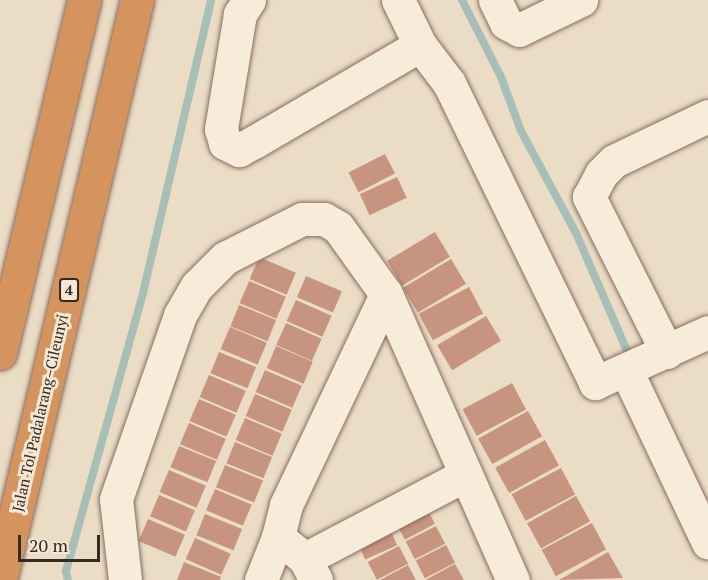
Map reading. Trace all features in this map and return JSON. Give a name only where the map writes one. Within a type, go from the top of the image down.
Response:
[{"type":"highway","points":[[0,353],[84,0]]},
{"type":"highway","name":"Jalan Tol Padalarang–Cileunyi","points":[[0,580],[137,0]]},
{"type":"street","points":[[249,0],[240,14],[221,129],[225,143],[239,150],[420,45]]},
{"type":"street","points":[[398,0],[420,45],[449,83],[595,383],[708,332]]},
{"type":"street","points":[[495,0],[514,30],[525,29],[581,0]]},
{"type":"street","points":[[708,116],[614,161],[601,174],[589,197],[708,543]]},
{"type":"street","points":[[125,580],[116,499],[170,338],[185,306],[210,270],[225,258],[302,219],[324,219],[350,238],[386,294],[513,580]]},
{"type":"street","points":[[261,580],[278,537],[286,505],[386,294]]},
{"type":"street","points":[[278,537],[310,569],[465,475]]},
{"type":"building","points":[[385,154],[395,174],[358,192],[348,173]]},
{"type":"building","points":[[397,177],[407,198],[370,215],[360,194]]},
{"type":"building","points":[[435,232],[450,257],[402,286],[387,261]]},
{"type":"building","points":[[259,257],[296,273],[286,295],[250,279]]},
{"type":"building","points":[[451,259],[466,284],[418,313],[403,288]]},
{"type":"building","points":[[306,276],[342,291],[333,312],[297,297]]},
{"type":"building","points":[[249,281],[286,297],[276,319],[240,303]]},
{"type":"building","points":[[469,287],[483,313],[433,340],[419,314]]},
{"type":"building","points":[[296,300],[332,316],[322,337],[287,321]]},
{"type":"building","points":[[239,305],[276,320],[267,341],[230,326]]},
{"type":"building","points":[[486,316],[501,341],[452,370],[437,345]]},
{"type":"building","points":[[286,323],[322,339],[312,361],[276,345]]},
{"type":"building","points":[[230,327],[267,343],[257,365],[221,349]]},
{"type":"building","points":[[276,346],[313,362],[303,384],[267,368]]},
{"type":"building","points":[[219,352],[256,367],[247,388],[210,373]]},
{"type":"building","points":[[265,370],[302,386],[292,408],[256,392]]},
{"type":"building","points":[[209,375],[246,391],[236,413],[200,397]]},
{"type":"building","points":[[512,383],[526,409],[477,436],[463,409]]},
{"type":"building","points":[[255,394],[292,410],[282,432],[246,416]]},
{"type":"building","points":[[199,399],[236,415],[226,437],[190,421]]},
{"type":"building","points":[[528,411],[542,436],[492,464],[478,439]]},
{"type":"building","points":[[245,418],[282,434],[272,456],[236,440]]},
{"type":"building","points":[[189,423],[226,439],[217,460],[180,444]]},
{"type":"building","points":[[545,440],[559,465],[509,493],[495,468]]},
{"type":"building","points":[[235,442],[272,457],[263,478],[226,463]]},
{"type":"building","points":[[179,446],[216,461],[207,482],[170,467]]},
{"type":"building","points":[[225,465],[263,480],[254,503],[216,487]]},
{"type":"building","points":[[561,468],[575,494],[526,521],[512,494]]},
{"type":"building","points":[[169,470],[206,486],[196,508],[160,492]]},
{"type":"building","points":[[215,489],[252,505],[243,526],[206,510]]},
{"type":"building","points":[[159,495],[195,510],[186,531],[150,516]]},
{"type":"building","points":[[576,496],[590,521],[541,549],[527,523]]},
{"type":"building","points":[[426,507],[435,524],[405,540],[396,523]]},
{"type":"building","points":[[205,514],[242,529],[233,550],[196,535]]},
{"type":"building","points":[[148,519],[185,535],[175,557],[139,541]]},
{"type":"building","points":[[592,523],[606,549],[556,576],[542,550]]},
{"type":"building","points":[[436,526],[445,544],[415,559],[406,541]]},
{"type":"building","points":[[389,527],[397,545],[365,560],[357,541]]},
{"type":"building","points":[[195,538],[231,554],[221,575],[186,559]]},
{"type":"building","points":[[446,545],[455,563],[425,578],[416,560]]},
{"type":"building","points":[[399,546],[408,564],[377,580],[368,562]]},
{"type":"building","points":[[608,552],[623,578],[559,580]]},
{"type":"building","points":[[184,562],[221,577],[220,580],[177,580]]},
{"type":"building","points":[[455,564],[464,580],[425,580]]},
{"type":"building","points":[[408,565],[416,580],[380,580]]},
{"type":"waterway","points":[[68,580],[66,571],[143,293],[211,0]]},
{"type":"waterway","points":[[462,0],[501,77],[521,131],[576,233],[631,360]]}]
